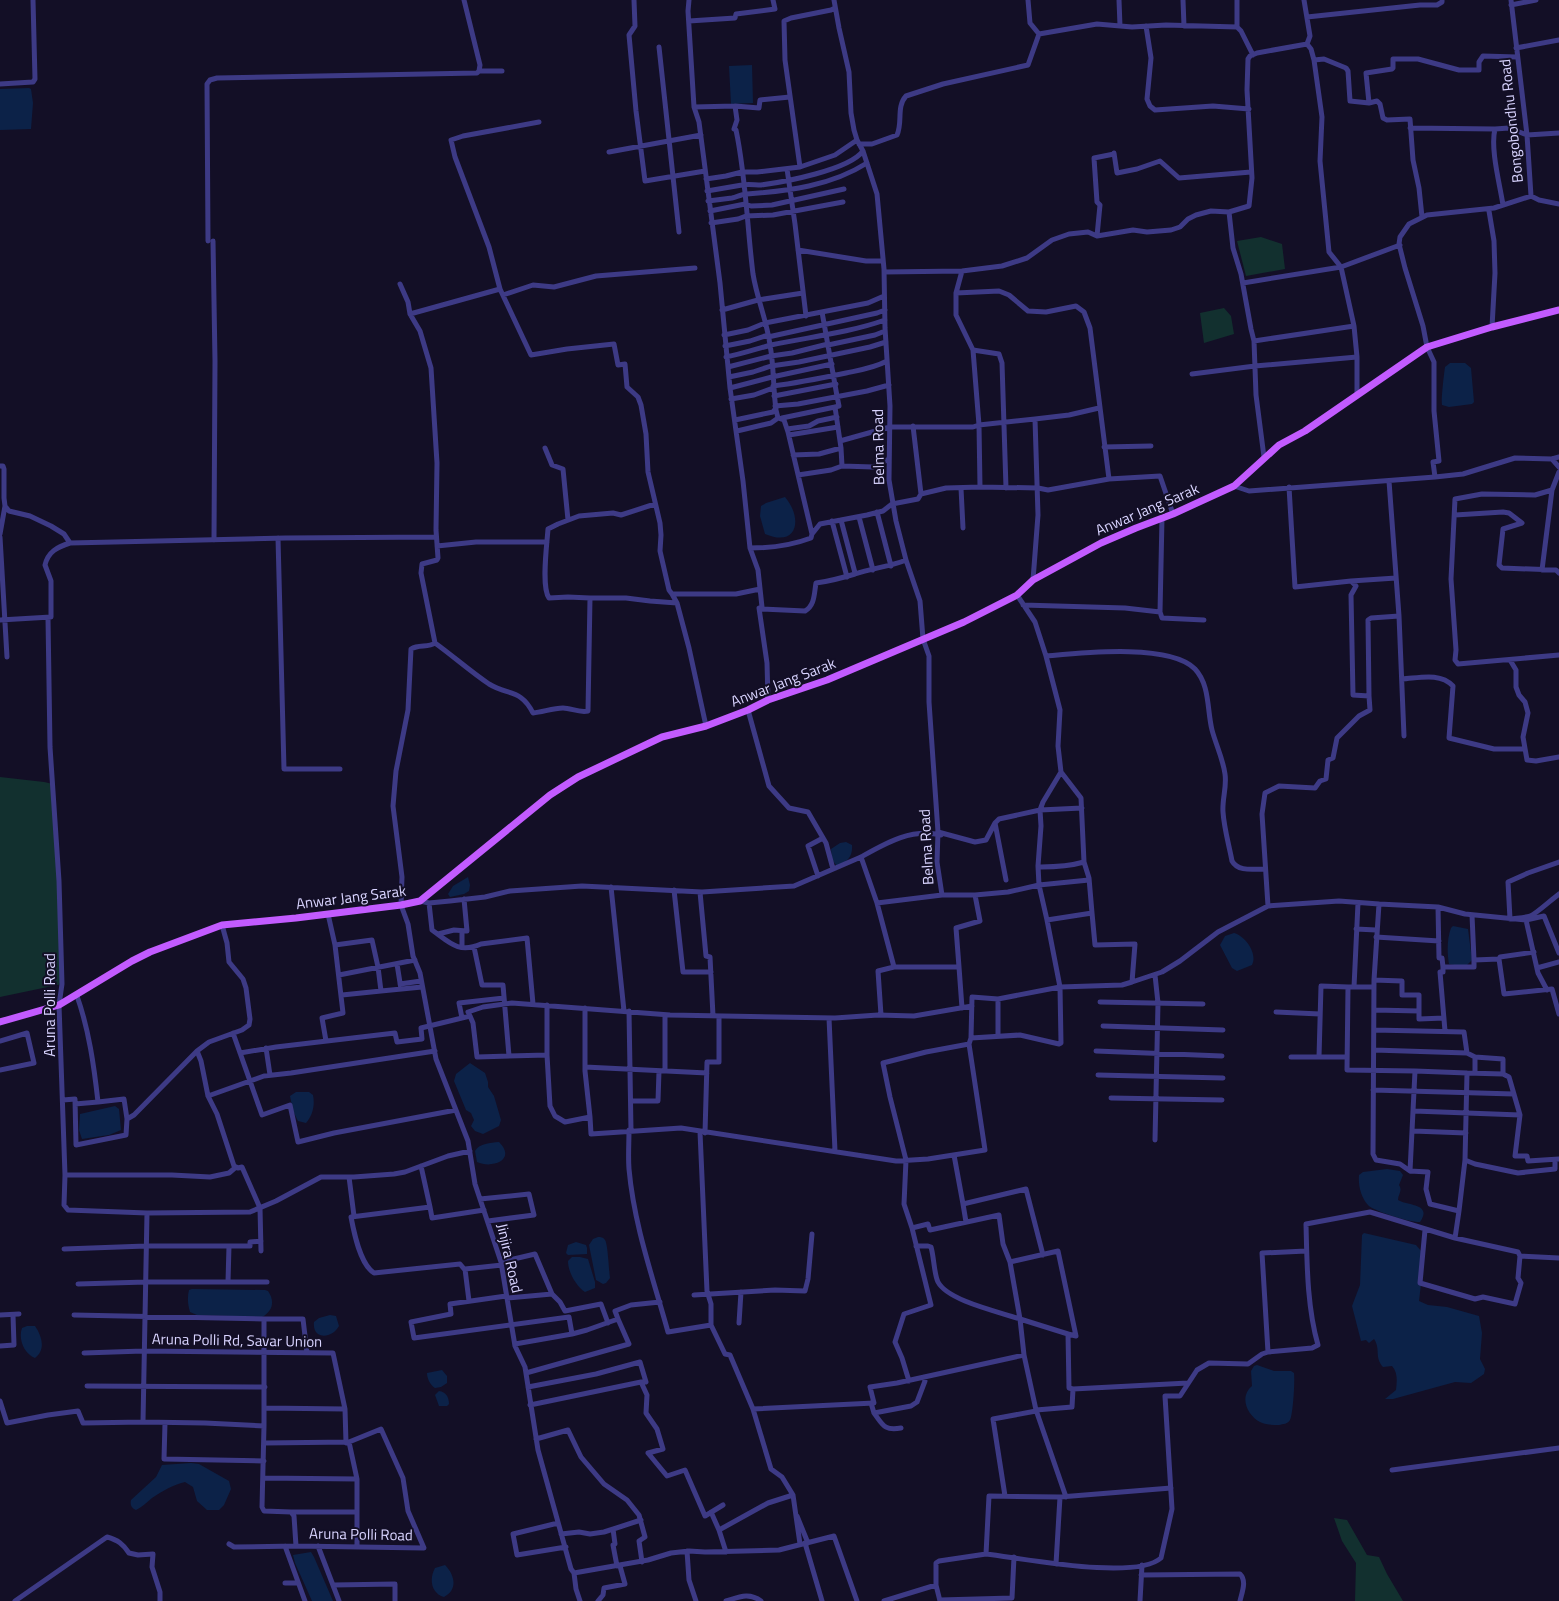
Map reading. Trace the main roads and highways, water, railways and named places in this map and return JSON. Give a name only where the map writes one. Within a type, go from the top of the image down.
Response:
[{"type":"main road","name":"Anwar Jang Sarak","points":[[0,1022],[60,1005],[141,956],[222,925],[328,914],[420,901],[550,795],[578,777],[662,736],[706,726],[768,700],[827,680],[964,622],[1017,595],[1033,580],[1101,543],[1173,514],[1234,486],[1279,445],[1357,396],[1427,347],[1492,327],[1559,310]]},
{"type":"water","points":[[752,65],[753,103],[731,104],[729,66]]},
{"type":"water","points":[[0,89],[31,89],[33,103],[31,129],[0,130]]},
{"type":"water","points":[[1450,363],[1465,363],[1471,368],[1474,402],[1472,404],[1449,407],[1442,405],[1445,367]]},
{"type":"water","points":[[785,497],[791,505],[794,514],[794,529],[791,534],[785,537],[765,534],[760,516],[761,506]]},
{"type":"water","points":[[846,842],[852,845],[850,856],[844,863],[837,866],[832,860],[831,849],[840,843]]},
{"type":"water","points":[[468,877],[469,891],[450,897],[448,894],[453,886]]},
{"type":"water","points":[[1453,926],[1468,929],[1472,960],[1467,965],[1449,964],[1448,941]]},
{"type":"water","points":[[1234,933],[1246,941],[1253,955],[1252,965],[1237,971],[1232,968],[1220,945],[1225,936]]},
{"type":"water","points":[[470,1063],[485,1073],[488,1087],[494,1096],[501,1120],[499,1126],[483,1134],[475,1131],[471,1126],[474,1120],[471,1113],[466,1110],[454,1081],[456,1074]]},
{"type":"water","points":[[296,1092],[309,1092],[313,1095],[313,1110],[306,1123],[298,1121],[293,1111],[290,1096]]},
{"type":"water","points":[[115,1106],[119,1109],[121,1130],[109,1135],[82,1139],[79,1130],[80,1114]]},
{"type":"water","points":[[499,1142],[504,1148],[504,1158],[489,1164],[477,1162],[475,1151],[477,1148]]},
{"type":"water","points":[[1387,1169],[1400,1171],[1403,1175],[1399,1185],[1398,1200],[1421,1208],[1423,1216],[1420,1222],[1409,1221],[1385,1213],[1368,1205],[1364,1199],[1360,1191],[1359,1175],[1363,1172]]},
{"type":"water","points":[[1364,1233],[1416,1245],[1422,1252],[1419,1301],[1428,1305],[1447,1307],[1479,1316],[1482,1333],[1480,1359],[1485,1369],[1484,1374],[1471,1383],[1455,1382],[1393,1399],[1385,1399],[1396,1390],[1397,1380],[1395,1371],[1392,1366],[1383,1367],[1380,1363],[1374,1339],[1369,1343],[1366,1340],[1361,1341],[1352,1306],[1360,1285],[1362,1235]]},
{"type":"water","points":[[602,1237],[605,1240],[608,1252],[610,1278],[603,1284],[596,1280],[589,1245],[593,1239]]},
{"type":"water","points":[[576,1242],[586,1245],[587,1254],[568,1255],[566,1253],[568,1245]]},
{"type":"water","points":[[572,1257],[588,1259],[595,1288],[585,1292],[576,1282],[568,1265],[568,1261]]},
{"type":"water","points":[[192,1289],[265,1290],[268,1291],[272,1298],[272,1305],[269,1312],[262,1317],[197,1315],[190,1312],[189,1307],[188,1293]]},
{"type":"water","points":[[330,1315],[336,1316],[339,1326],[336,1331],[323,1336],[316,1332],[314,1322],[319,1318]]},
{"type":"water","points":[[35,1326],[41,1338],[41,1351],[35,1358],[25,1350],[21,1341],[22,1328]]},
{"type":"water","points":[[1257,1365],[1274,1371],[1291,1371],[1294,1373],[1292,1412],[1287,1423],[1270,1425],[1262,1423],[1255,1419],[1248,1410],[1245,1400],[1246,1395],[1252,1386],[1251,1371]]},
{"type":"water","points":[[442,1370],[447,1376],[447,1383],[435,1388],[429,1381],[427,1373]]},
{"type":"water","points":[[439,1391],[444,1392],[448,1397],[449,1404],[447,1406],[439,1406],[435,1395]]},
{"type":"water","points":[[199,1464],[229,1481],[231,1489],[224,1505],[219,1510],[207,1510],[197,1501],[193,1487],[185,1482],[164,1491],[136,1510],[132,1507],[131,1500],[156,1477],[162,1465]]},
{"type":"water","points":[[311,1552],[333,1601],[312,1601],[293,1555]]},
{"type":"water","points":[[445,1565],[453,1578],[453,1586],[444,1597],[434,1589],[432,1577],[435,1568]]}]
